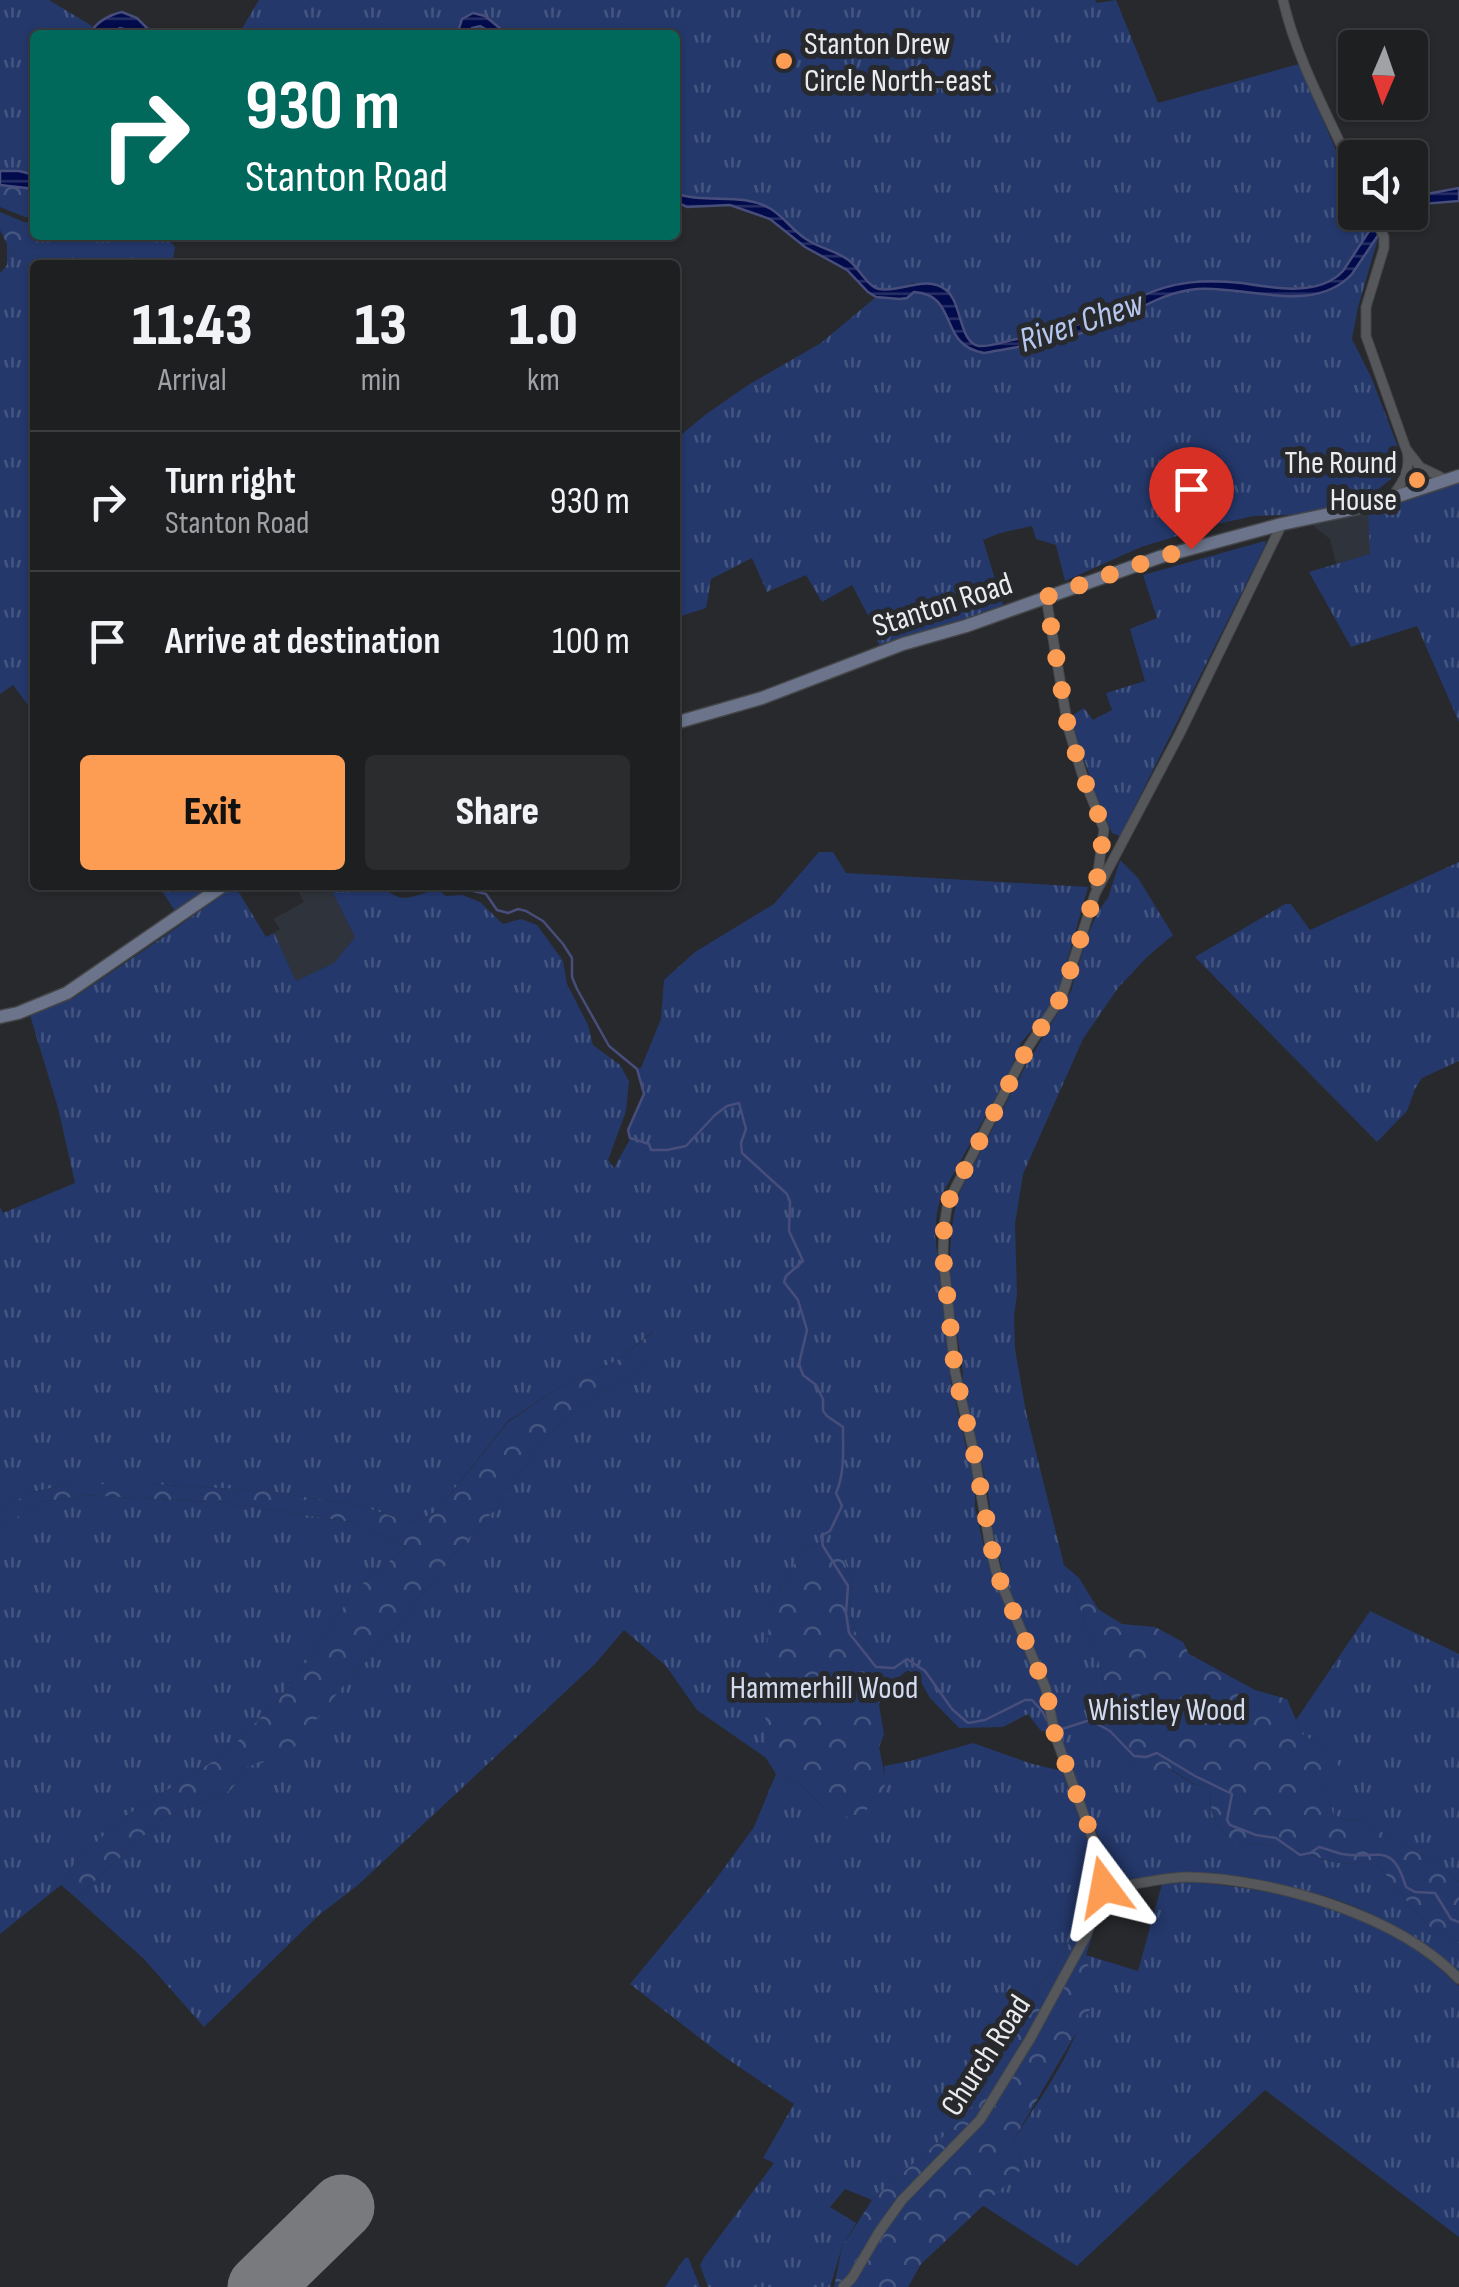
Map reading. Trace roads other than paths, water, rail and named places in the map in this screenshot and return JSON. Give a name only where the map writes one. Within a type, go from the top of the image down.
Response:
[{"type":"main road","name":"Stanton Road","points":[[680,722],[762,698],[903,644],[966,626],[1160,557],[1368,506],[1453,478]]},
{"type":"main road","points":[[0,1017],[66,993],[217,890]]},
{"type":"street","points":[[1283,0],[1300,53],[1339,140]]},
{"type":"street","points":[[1381,230],[1384,248],[1366,307],[1366,336],[1409,462],[1399,487],[1388,500]]},
{"type":"street","points":[[1406,449],[1420,467],[1453,478]]},
{"type":"street","points":[[1282,524],[1179,735],[1095,894],[1062,996],[1027,1049],[948,1202],[943,1255],[955,1372],[996,1571],[1046,1689],[1054,1733],[1097,1850],[1104,1887],[1188,1878],[1221,1880],[1315,1898],[1405,1938],[1459,1980]]},
{"type":"street","points":[[1046,597],[1068,727],[1104,829],[1095,894]]},
{"type":"street","name":"Church Road","points":[[842,2287],[852,2278],[902,2200],[980,2120],[1086,1936],[1104,1887]]},
{"type":"waterway","points":[[400,890],[405,890]]},
{"type":"waterway","points":[[472,890],[486,894],[497,910],[508,913],[518,909],[543,921],[572,958],[572,977],[577,989],[609,1046],[637,1069],[644,1094],[628,1130],[630,1138],[649,1144],[651,1150],[686,1146],[715,1115],[739,1103],[746,1129],[742,1153],[787,1194],[789,1231],[803,1261],[784,1282],[798,1300],[807,1330],[799,1364],[803,1375],[816,1385],[823,1399],[823,1411],[843,1427],[842,1469],[836,1493],[842,1506],[830,1531],[821,1536],[848,1586],[849,1633],[876,1667],[894,1668],[907,1659],[925,1671],[952,1709],[968,1723],[1032,1700],[1049,1724]]},
{"type":"waterway","points":[[1056,1727],[1062,1729],[1090,1720],[1110,1731],[1134,1756],[1157,1753],[1232,1794],[1227,1820],[1230,1825],[1276,1838],[1300,1855],[1319,1847],[1342,1854],[1389,1857],[1401,1872],[1406,1887],[1415,1892],[1435,1893],[1451,1919],[1459,1922]]},
{"type":"place","name":"Stanton Drew Circle North-east","points":[[784,61]]},
{"type":"place","name":"The Round House","points":[[1417,480]]},
{"type":"water label","name":"River Chew","points":[[1081,321]]},
{"type":"park label","name":"Hammerhill Wood","points":[[824,1687]]},
{"type":"park label","name":"Whistley Wood","points":[[1167,1709]]}]
